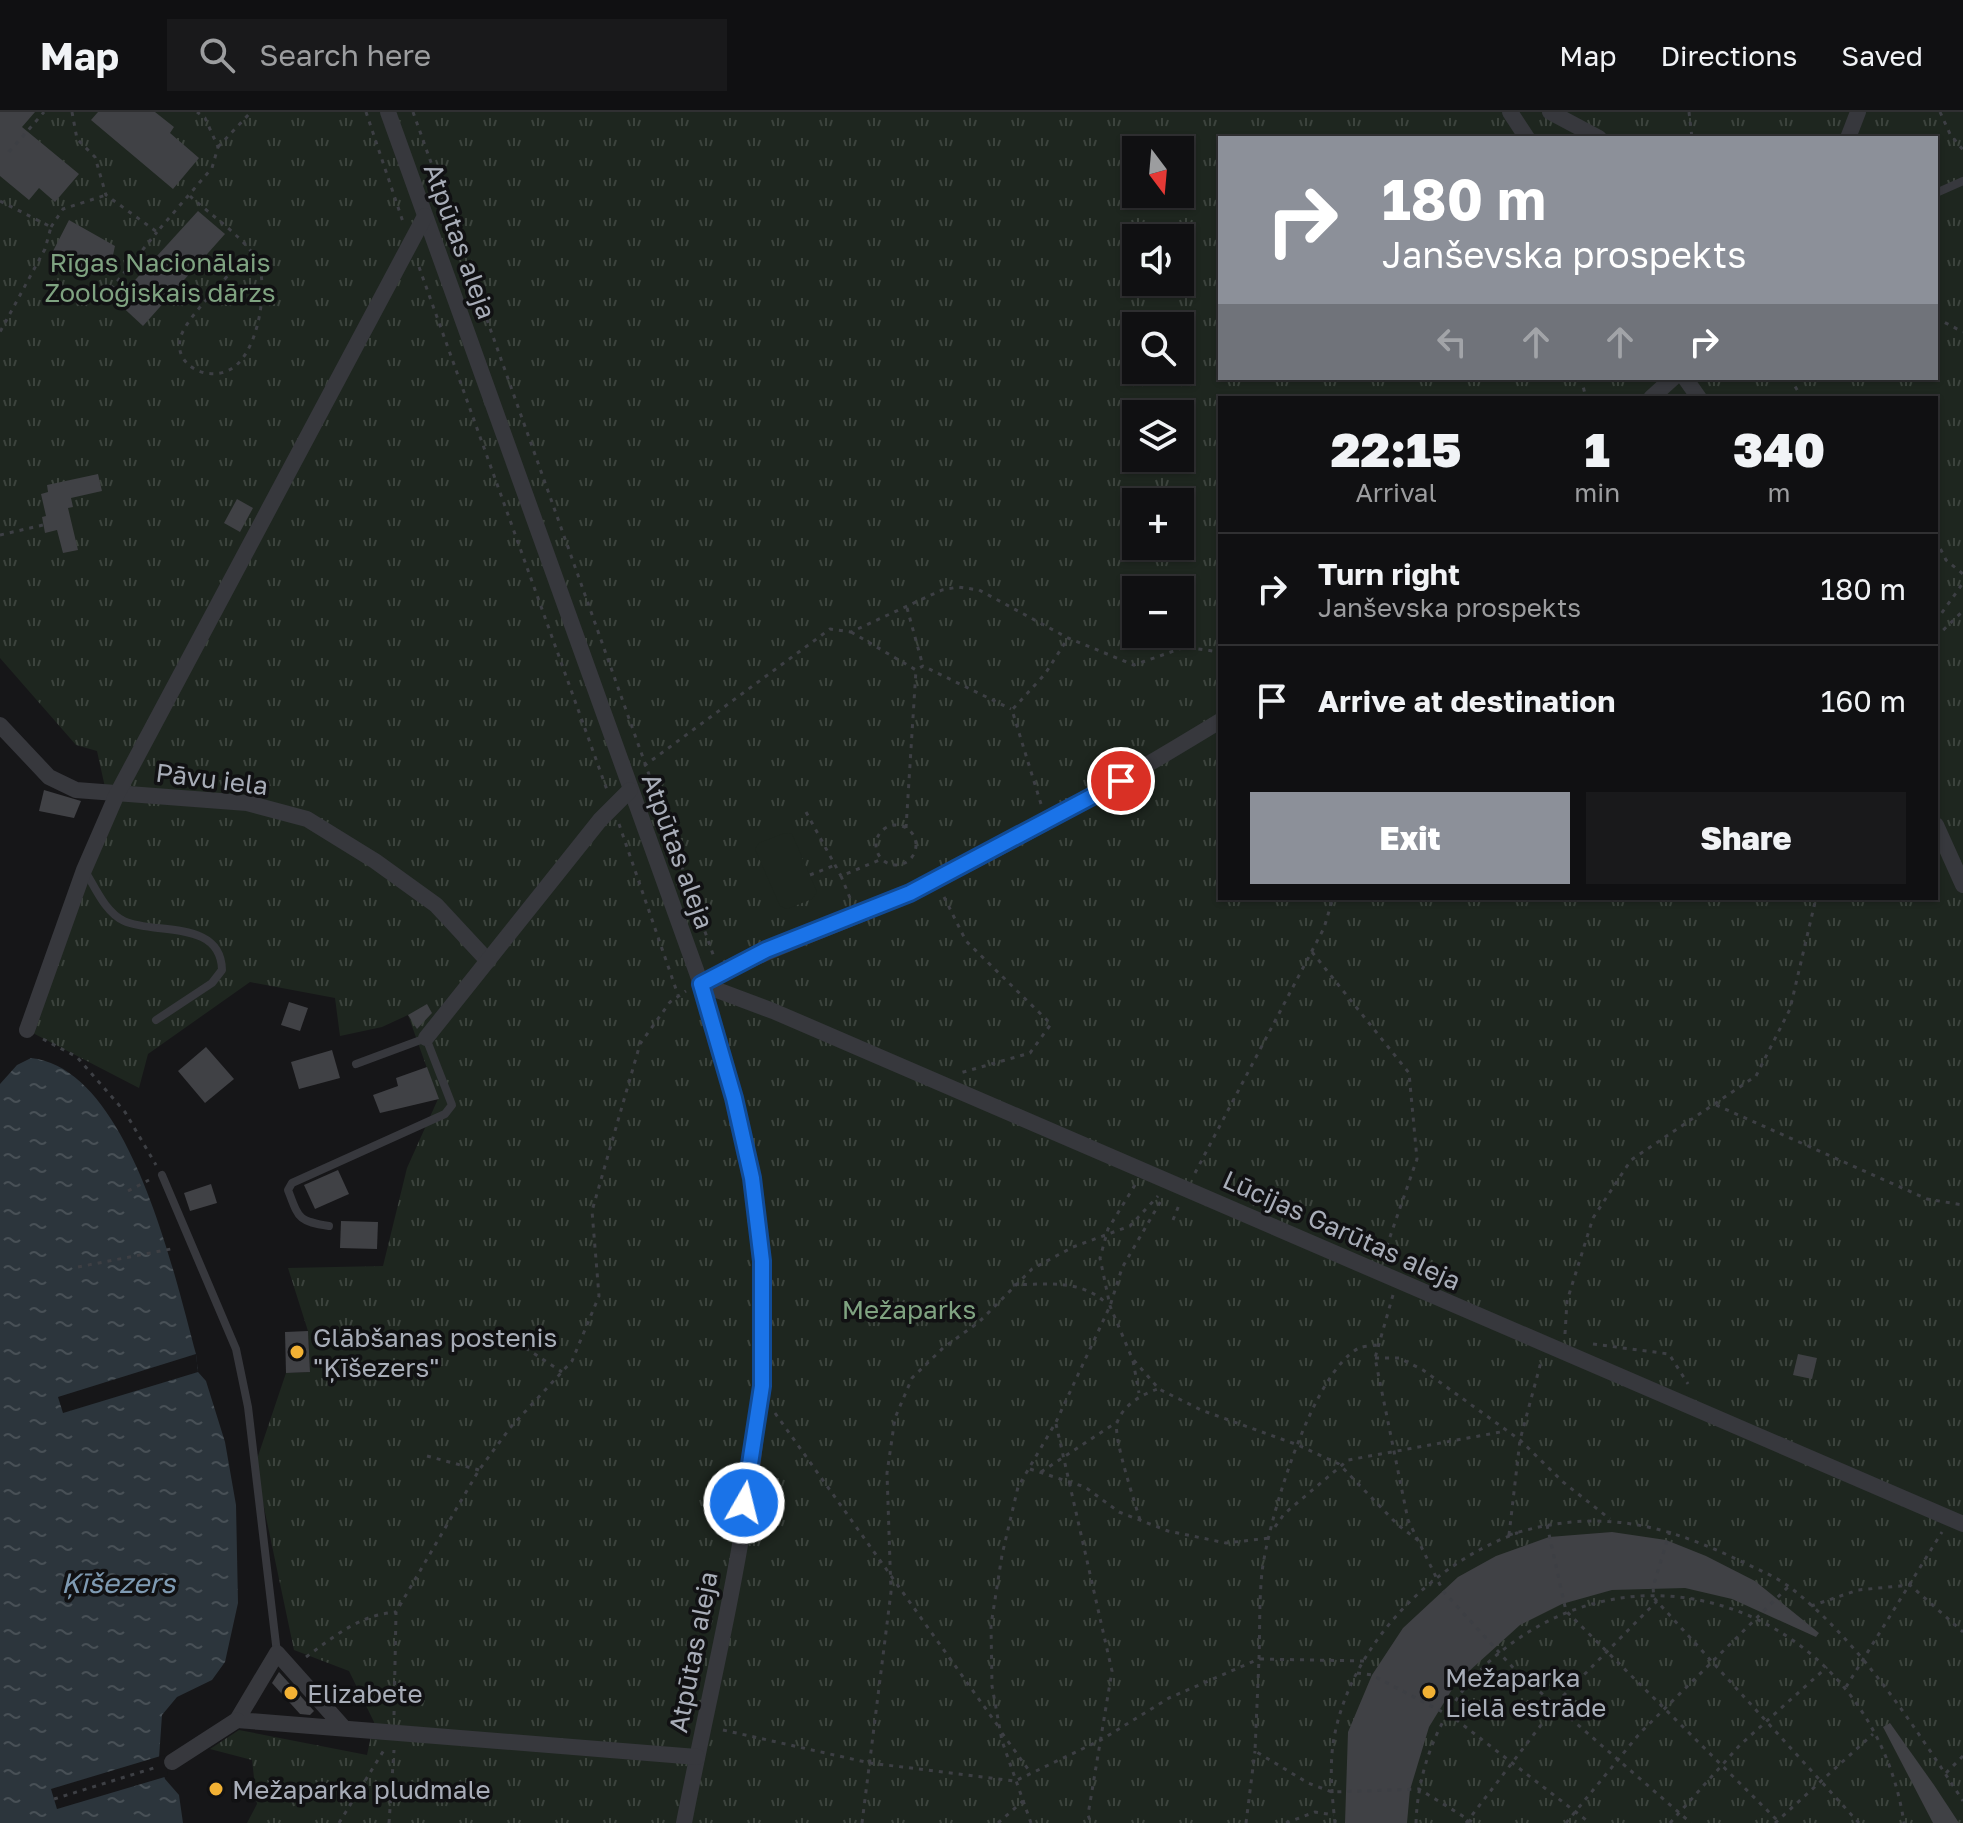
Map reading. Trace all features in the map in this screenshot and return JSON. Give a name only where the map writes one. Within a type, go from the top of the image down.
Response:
[{"type":"street","name":"Atpūtas aleja","points":[[388,112],[701,984],[734,1098],[752,1178],[762,1261],[761,1394],[736,1557],[684,1823]]},
{"type":"street","points":[[1510,112],[1526,136]]},
{"type":"street","points":[[1550,112],[1595,136]]},
{"type":"street","points":[[1849,136],[1858,112]]},
{"type":"street","points":[[27,1030],[84,870],[117,794],[425,216]]},
{"type":"street","points":[[1653,396],[1671,380]]},
{"type":"street","points":[[701,984],[936,880],[1046,824],[1218,722]]},
{"type":"street","name":"Pāvu iela","points":[[0,725],[49,777],[76,790],[247,803],[307,819],[375,861],[436,905],[488,961]]},
{"type":"street","points":[[426,1038],[613,807],[628,784]]},
{"type":"street","points":[[1938,829],[1963,885]]},
{"type":"street","name":"Lūcijas Garūtas aleja","points":[[701,984],[773,1011],[1399,1280],[1548,1348],[1956,1521]]},
{"type":"street","points":[[172,1762],[237,1720],[277,1653],[344,1728]]},
{"type":"street","points":[[237,1720],[697,1757]]},
{"type":"lane","points":[[1938,192],[1963,181]]},
{"type":"lane","points":[[84,870],[101,898],[124,921],[187,931],[209,942],[222,958],[222,970],[212,983],[156,1020]]},
{"type":"lane","points":[[329,1226],[303,1222],[288,1190],[292,1183],[450,1109],[426,1038],[356,1064]]},
{"type":"lane","points":[[162,1175],[236,1349],[248,1407],[277,1653]]},
{"type":"path","points":[[9,152],[44,112]]},
{"type":"path","points":[[72,112],[77,139],[95,157],[106,195],[157,232]]},
{"type":"path","points":[[197,112],[205,118],[218,147]]},
{"type":"path","points":[[205,118],[211,112]]},
{"type":"path","points":[[111,289],[190,196],[212,168],[218,147],[251,112]]},
{"type":"path","points":[[366,112],[410,244],[678,995]]},
{"type":"path","points":[[413,112],[644,766],[711,948],[727,970]]},
{"type":"path","points":[[1689,112],[1692,136]]},
{"type":"path","points":[[1940,112],[1950,134],[1963,150]]},
{"type":"path","points":[[0,332],[45,249],[51,227],[63,209],[106,195]]},
{"type":"path","points":[[190,196],[252,252],[259,265],[263,292],[260,317],[239,363],[226,372],[194,369],[184,361],[178,349],[182,333],[230,273]]},
{"type":"path","points":[[0,201],[51,227]]},
{"type":"path","points":[[1938,319],[1963,332]]},
{"type":"path","points":[[0,535],[43,525]]},
{"type":"path","points":[[1938,544],[1946,560],[1963,574]]},
{"type":"path","points":[[1938,618],[1963,583]]},
{"type":"path","points":[[851,632],[942,590],[958,587],[979,590],[1068,638],[1134,665],[1185,647],[1218,652]]},
{"type":"path","points":[[906,607],[923,666],[1012,710],[1046,824]]},
{"type":"path","points":[[1938,635],[1963,611]]},
{"type":"path","points":[[628,784],[644,766],[830,629],[851,632],[916,670]]},
{"type":"path","points":[[1012,710],[1045,674],[1068,638]]},
{"type":"path","points":[[916,670],[923,666]]},
{"type":"path","points":[[906,828],[887,826],[878,835],[876,848],[882,859],[894,865],[911,857],[916,842],[906,828],[916,670]]},
{"type":"path","points":[[806,812],[841,876],[856,915]]},
{"type":"path","points":[[841,876],[882,859]]},
{"type":"path","points":[[810,875],[835,865]]},
{"type":"path","points":[[936,880],[966,941],[1051,1024],[1030,1053],[952,1075],[966,1081]]},
{"type":"path","points":[[1188,1189],[1312,952],[1332,900]]},
{"type":"path","points":[[1564,1340],[1567,1301],[1593,1218],[1631,1160],[1756,1076],[1790,1009],[1816,900]]},
{"type":"path","points":[[1312,952],[1409,1073],[1417,1159],[1382,1260]]},
{"type":"path","points":[[389,1823],[396,1612],[479,1470],[510,1428],[572,1361],[599,1296],[592,1211],[640,1044],[678,995],[701,984]]},
{"type":"path","points":[[27,1030],[77,1057],[125,1112],[162,1175]]},
{"type":"path","points":[[1716,1105],[1927,1199],[1963,1205]]},
{"type":"path","points":[[1139,1394],[1132,1358],[1110,1306],[1100,1258],[1105,1236],[1129,1199],[1142,1169]]},
{"type":"path","points":[[128,1191],[149,1180]]},
{"type":"path","points":[[862,1823],[891,1576],[887,1473],[895,1418],[912,1378],[943,1348],[979,1322],[1032,1269],[1073,1247],[1130,1226],[1172,1182]]},
{"type":"path","points":[[1031,1823],[1000,1730],[992,1686],[991,1625],[1005,1541],[1018,1487],[1056,1422],[1110,1306],[1122,1268],[1172,1182]]},
{"type":"path","points":[[78,1267],[171,1249]]},
{"type":"path","points":[[1399,1280],[1375,1358],[1408,1520],[1423,1543],[1443,1591],[1498,1654],[1691,1823]]},
{"type":"path","points":[[1013,1285],[1067,1284],[1096,1293],[1110,1306]]},
{"type":"path","points":[[509,1337],[562,1372]]},
{"type":"path","points":[[1579,1342],[1669,1354],[1685,1382],[1694,1389]]},
{"type":"path","points":[[1246,1823],[1255,1751],[1262,1571],[1272,1530],[1307,1417],[1345,1361],[1360,1348],[1377,1345]]},
{"type":"path","points":[[1509,1535],[1520,1440],[1539,1367],[1548,1348]]},
{"type":"path","points":[[1132,1358],[1159,1389],[1201,1410],[1298,1445],[1339,1464],[1398,1525],[1423,1543]]},
{"type":"path","points":[[1375,1358],[1399,1358],[1423,1370],[1520,1440],[1563,1482],[1610,1519]]},
{"type":"path","points":[[1041,1472],[1117,1422],[1139,1394],[1159,1389]]},
{"type":"path","points":[[761,1394],[1031,1773]]},
{"type":"path","points":[[1056,1422],[1112,1671],[1088,1815],[1091,1823]]},
{"type":"path","points":[[1117,1422],[1116,1438],[1140,1520]]},
{"type":"path","points":[[1272,1530],[1284,1514],[1339,1464],[1394,1449],[1507,1431]]},
{"type":"path","points":[[427,1456],[479,1470]]},
{"type":"path","points":[[1029,1468],[1085,1487],[1119,1512],[1168,1531],[1226,1543],[1270,1538]]},
{"type":"path","points":[[1509,1535],[1547,1525],[1610,1519],[1670,1531],[1789,1586],[1863,1660],[1963,1801]]},
{"type":"path","points":[[1846,1687],[1910,1585],[1956,1521]]},
{"type":"path","points":[[1547,1525],[1566,1611],[1778,1822],[1873,1734]]},
{"type":"path","points":[[1670,1531],[1653,1594],[1657,1601],[1859,1823]]},
{"type":"path","points":[[1335,1823],[1333,1742],[1345,1698],[1364,1661],[1435,1576],[1488,1543],[1517,1533],[1509,1535]]},
{"type":"path","points":[[1811,1606],[1858,1590],[1910,1585],[1963,1632]]},
{"type":"path","points":[[1566,1823],[1663,1710],[1789,1586]]},
{"type":"path","points":[[1416,1823],[1419,1789],[1447,1714],[1484,1665],[1519,1636],[1566,1611],[1593,1603],[1653,1594],[1724,1606],[1757,1619],[1789,1634],[1827,1667],[1846,1687],[1873,1734],[1901,1799],[1904,1823]]},
{"type":"path","points":[[1467,1821],[1556,1705],[1605,1651],[1657,1601]]},
{"type":"path","points":[[301,1661],[357,1621],[372,1614],[396,1612]]},
{"type":"path","points":[[702,1726],[870,1763],[1015,1781],[1101,1740],[1169,1698],[1259,1659],[1364,1661]]},
{"type":"path","points":[[1670,1823],[1720,1766],[1827,1667]]},
{"type":"path","points":[[1357,1673],[1372,1675],[1447,1714],[1590,1823]]},
{"type":"path","points":[[339,1823],[394,1733]]},
{"type":"path","points":[[1255,1751],[1308,1783],[1332,1792],[1419,1789],[1474,1823]]},
{"type":"path","points":[[1945,1773],[1963,1756]]},
{"type":"path","points":[[54,1799],[172,1762]]},
{"type":"path","points":[[998,1823],[1023,1801]]},
{"type":"path","points":[[1286,1823],[1315,1812],[1334,1815]]},
{"type":"green space","name":"Mežaparks","points":[[0,112],[1963,112],[1963,1823],[247,1823],[257,1804],[252,1760],[210,1749],[239,1730],[367,1755],[374,1722],[349,1671],[294,1650],[255,1465],[286,1373],[310,1372],[308,1331],[288,1268],[383,1266],[407,1168],[438,1099],[408,1015],[382,1027],[340,1036],[335,998],[250,982],[148,1054],[139,1088],[27,1030],[112,819],[97,751],[76,745],[0,658]]},
{"type":"green space","points":[[785,833],[792,834],[817,892],[812,899],[787,909],[780,906],[755,849],[759,843]]},
{"type":"water","name":"Ķīšezers","points":[[31,1058],[66,1071],[95,1098],[121,1135],[160,1228],[196,1354],[198,1372],[206,1381],[225,1442],[236,1505],[238,1603],[225,1662],[212,1680],[177,1697],[162,1715],[159,1758],[165,1779],[179,1795],[183,1823],[0,1823],[0,1084],[17,1065]]},
{"type":"pier","points":[[196,1354],[198,1372],[63,1413],[58,1397]]},
{"type":"pier","points":[[164,1755],[168,1776],[57,1809],[51,1789]]},
{"type":"building","points":[[0,112],[35,112],[22,127],[79,174],[55,202],[39,188],[29,200],[0,176]]},
{"type":"building","points":[[98,112],[155,112],[174,127],[170,133],[199,158],[173,189],[91,120]]},
{"type":"building","points":[[198,211],[225,234],[143,326],[116,301]]},
{"type":"building","points":[[69,220],[115,246],[110,269],[90,257],[82,270],[51,255]]},
{"type":"building","points":[[98,474],[102,491],[71,498],[73,507],[68,508],[78,550],[63,553],[57,530],[45,533],[42,517],[46,516],[41,494],[48,492],[47,485]]},
{"type":"building","points":[[237,499],[253,508],[240,532],[224,523]]},
{"type":"building","points":[[44,790],[81,801],[74,818],[39,811]]},
{"type":"building","points":[[289,1002],[308,1008],[300,1031],[281,1025]]},
{"type":"building","points":[[427,1004],[432,1013],[417,1029],[408,1015]]},
{"type":"building","points":[[206,1047],[234,1079],[205,1103],[178,1071]]},
{"type":"building","points":[[332,1050],[340,1078],[299,1089],[291,1062]]},
{"type":"building","points":[[427,1067],[439,1099],[380,1113],[373,1095],[398,1086],[396,1078]]},
{"type":"building","points":[[338,1170],[349,1194],[315,1209],[304,1185]]},
{"type":"building","points":[[211,1184],[217,1203],[190,1211],[184,1193]]},
{"type":"building","points":[[341,1221],[378,1222],[377,1249],[340,1248]]},
{"type":"building","name":"Glābšanas postenis \"Ķīšezers\"","points":[[308,1331],[310,1372],[286,1373],[285,1332]]},
{"type":"building","points":[[1798,1354],[1817,1358],[1812,1379],[1793,1375]]},
{"type":"building","points":[[1612,1532],[1666,1540],[1706,1556],[1755,1581],[1819,1633],[1816,1637],[1732,1599],[1685,1588],[1612,1590],[1562,1604],[1520,1625],[1456,1683],[1429,1727],[1410,1790],[1407,1823],[1345,1823],[1348,1732],[1372,1675],[1403,1628],[1458,1577],[1496,1556],[1549,1537]]},
{"type":"building","points":[[279,1672],[314,1711],[310,1715],[300,1714],[272,1683]]},
{"type":"building","points":[[1890,1723],[1959,1823],[1933,1823],[1883,1727]]},
{"type":"place","name":"Glābšanas postenis \"Ķīšezers\"","points":[[297,1352]]},
{"type":"place","name":"Mežaparka Lielā estrāde","points":[[1429,1692]]},
{"type":"place","name":"Elizabete","points":[[291,1693]]},
{"type":"place","name":"Mežaparka pludmale","points":[[216,1789]]},
{"type":"route","points":[[744,1503],[762,1386],[762,1261],[752,1178],[734,1098],[701,984],[766,950],[910,893],[1046,824],[1121,781]]},
{"type":"park label","name":"Rīgas Nacionālais Zooloģiskais dārzs","points":[[160,277]]}]
